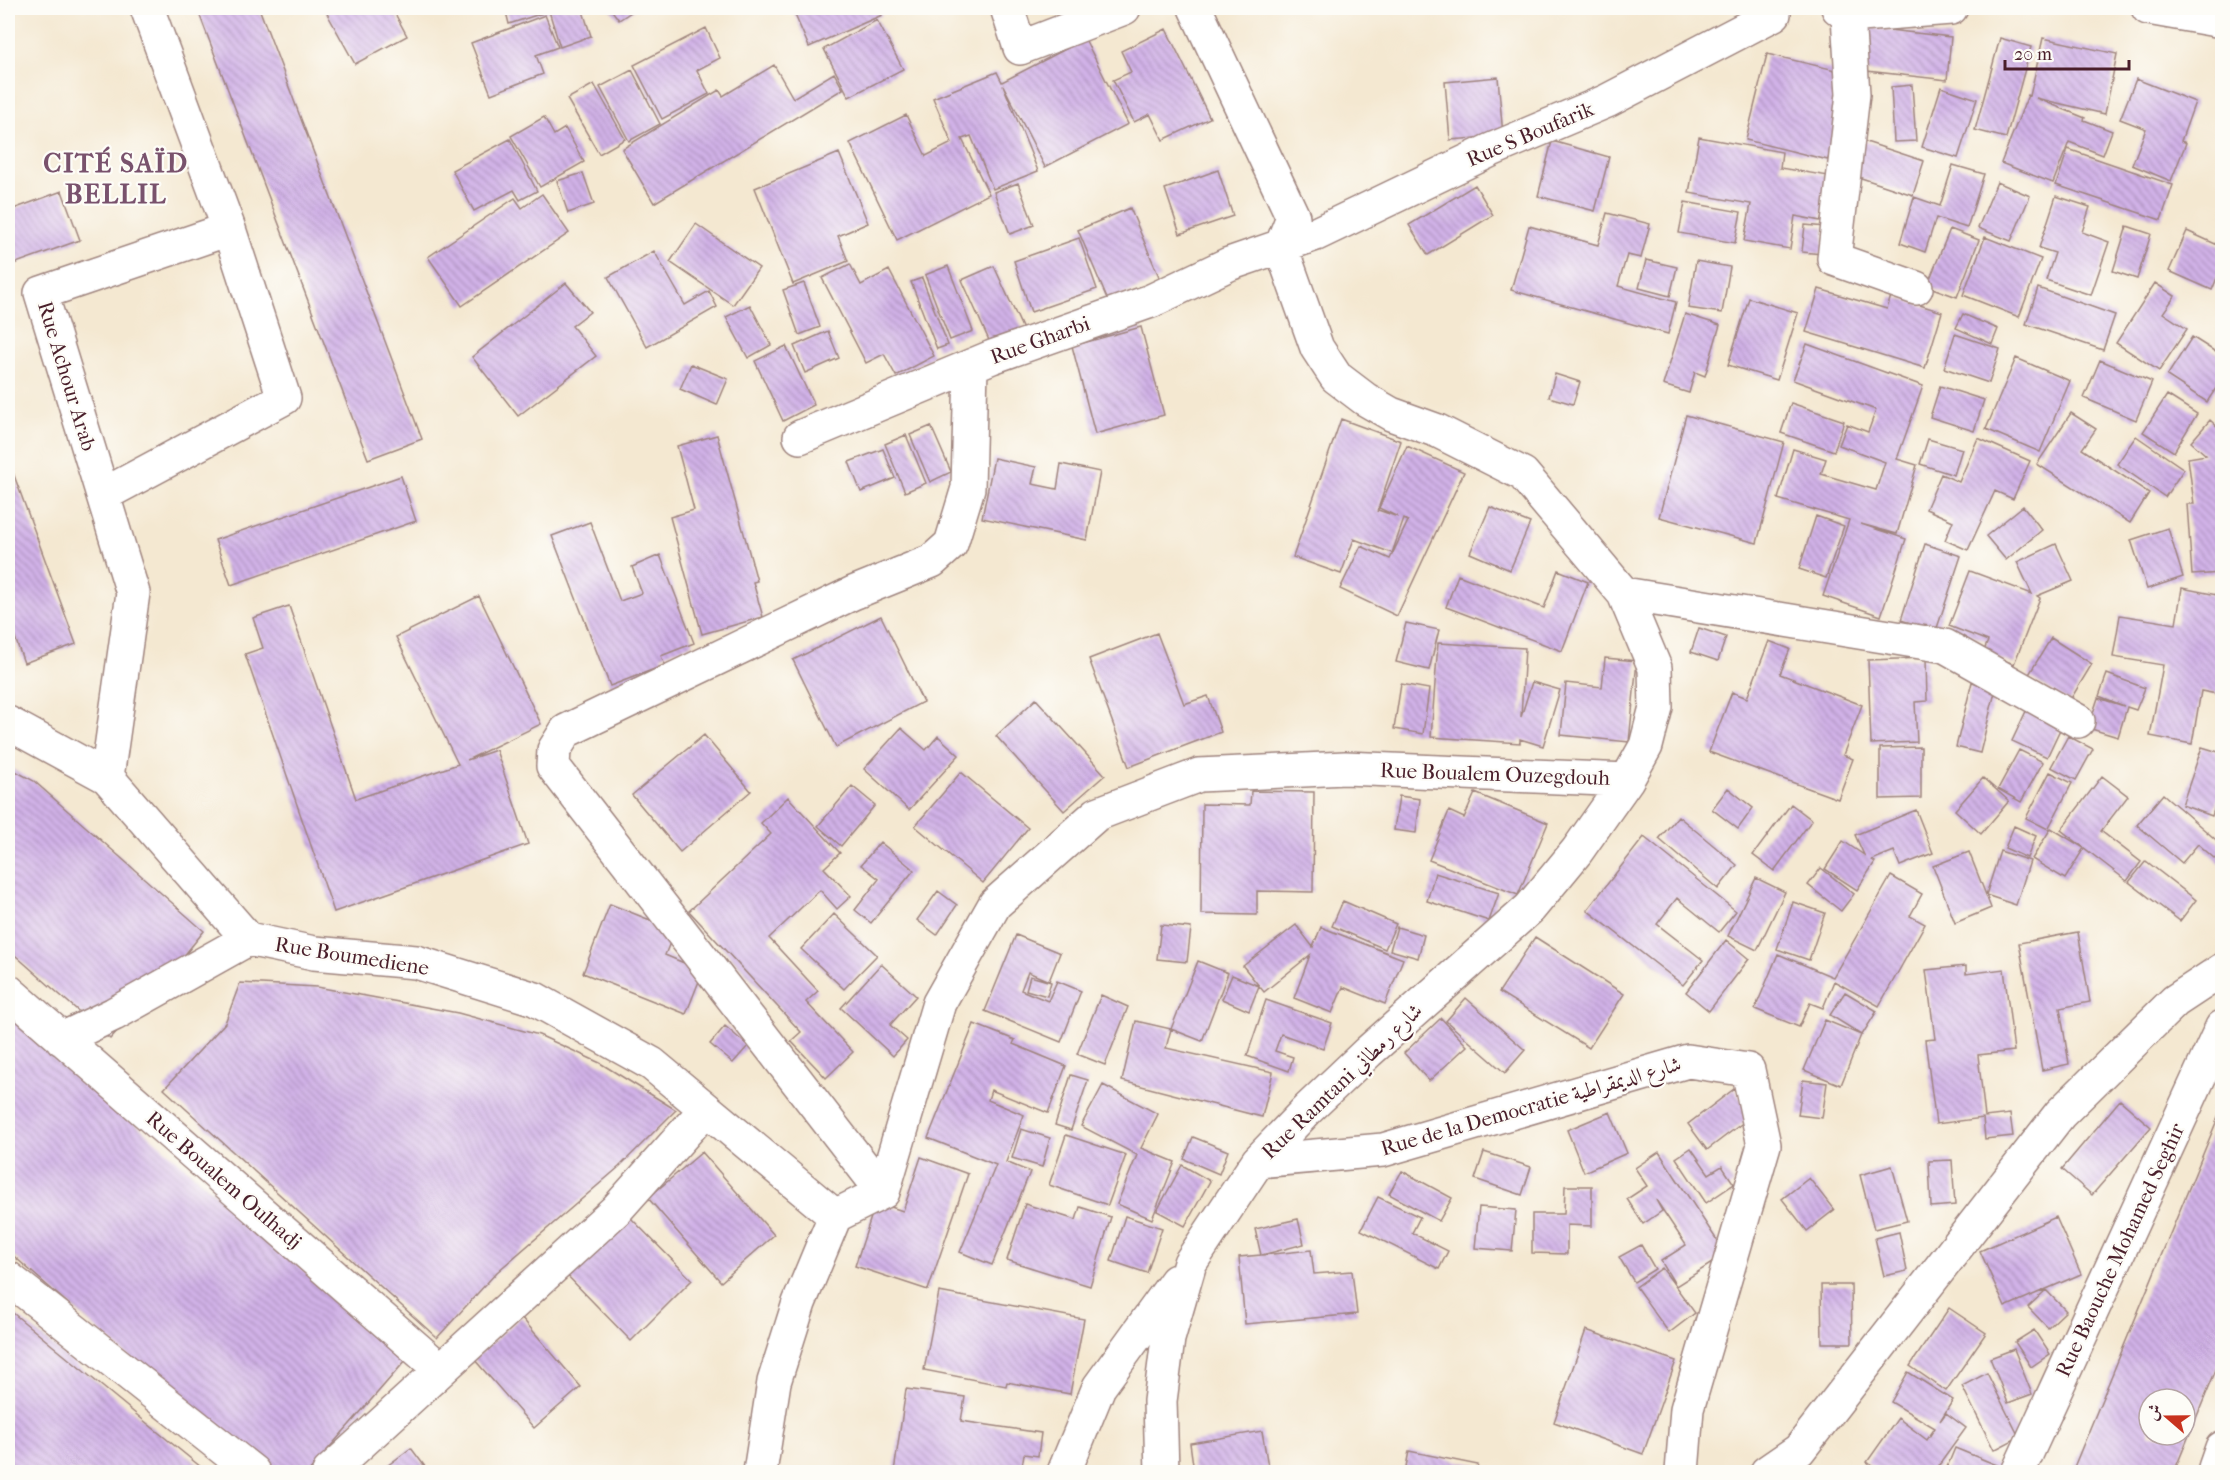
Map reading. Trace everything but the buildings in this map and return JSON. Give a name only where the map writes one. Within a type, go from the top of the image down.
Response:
[{"type":"street","points":[[103,495],[284,398],[229,229],[147,8]]},
{"type":"street","points":[[1007,8],[1020,48],[1124,8]]},
{"type":"street","points":[[1195,8],[1304,225],[1281,247]]},
{"type":"street","points":[[1916,288],[1834,259],[1853,94],[1843,11],[1951,8]]},
{"type":"street","points":[[2148,8],[2223,21]]},
{"type":"street","name":"Rue S Boufarik","points":[[1304,225],[1607,101],[1774,14]]},
{"type":"street","name":"Rue Achour Arab","points":[[107,777],[134,593],[41,293],[229,229]]},
{"type":"street","name":"Rue Gharbi","points":[[800,437],[971,366],[1151,301],[1229,264],[1281,247]]},
{"type":"street","name":"Rue Boualem Ouzegdouh","points":[[883,1192],[939,1003],[995,904],[1096,814],[1199,775],[1345,768],[1627,780],[1646,746],[1656,707],[1655,668],[1624,594],[1523,474],[1438,431],[1391,414],[1365,399],[1336,377],[1317,348],[1281,247]]},
{"type":"street","points":[[760,1473],[774,1382],[799,1303],[835,1216],[883,1192],[553,766],[554,750],[566,731],[853,593],[932,561],[945,550],[951,544],[968,488],[971,366]]},
{"type":"street","points":[[1624,594],[1945,646],[2078,721]]},
{"type":"street","name":"Rue Boumediene","points":[[8,723],[107,777],[248,939],[314,953],[416,962],[535,999],[652,1064],[835,1216]]},
{"type":"street","name":"Rue Ramtani شارع رمطاني","points":[[1162,1473],[1160,1401],[1167,1350],[1190,1263],[1258,1161],[1368,1052],[1530,908],[1577,851],[1627,780]]},
{"type":"street","points":[[62,1039],[114,1014],[248,939]]},
{"type":"street","points":[[1767,1473],[1799,1450],[2060,1114],[2175,1001],[2223,970]]},
{"type":"street","name":"Rue Boualem Oulhadj","points":[[8,991],[441,1370]]},
{"type":"street","name":"Rue Baouche Mohamed Seghir","points":[[2018,1473],[2223,1027]]},
{"type":"street","name":"Rue de la Democratie شارع الديمقراطية","points":[[1258,1161],[1383,1150],[1688,1061],[1748,1070],[1764,1145],[1687,1409],[1682,1473]]},
{"type":"street","points":[[329,1473],[616,1209],[706,1109]]},
{"type":"street","points":[[1064,1473],[1100,1387],[1190,1263]]},
{"type":"street","points":[[8,1278],[254,1473]]},
{"type":"street","points":[[2216,1473],[2215,1468],[2223,1448]]},
{"type":"district","name":"CITÉ SAÏD BELLIL","points":[[116,178]]}]
